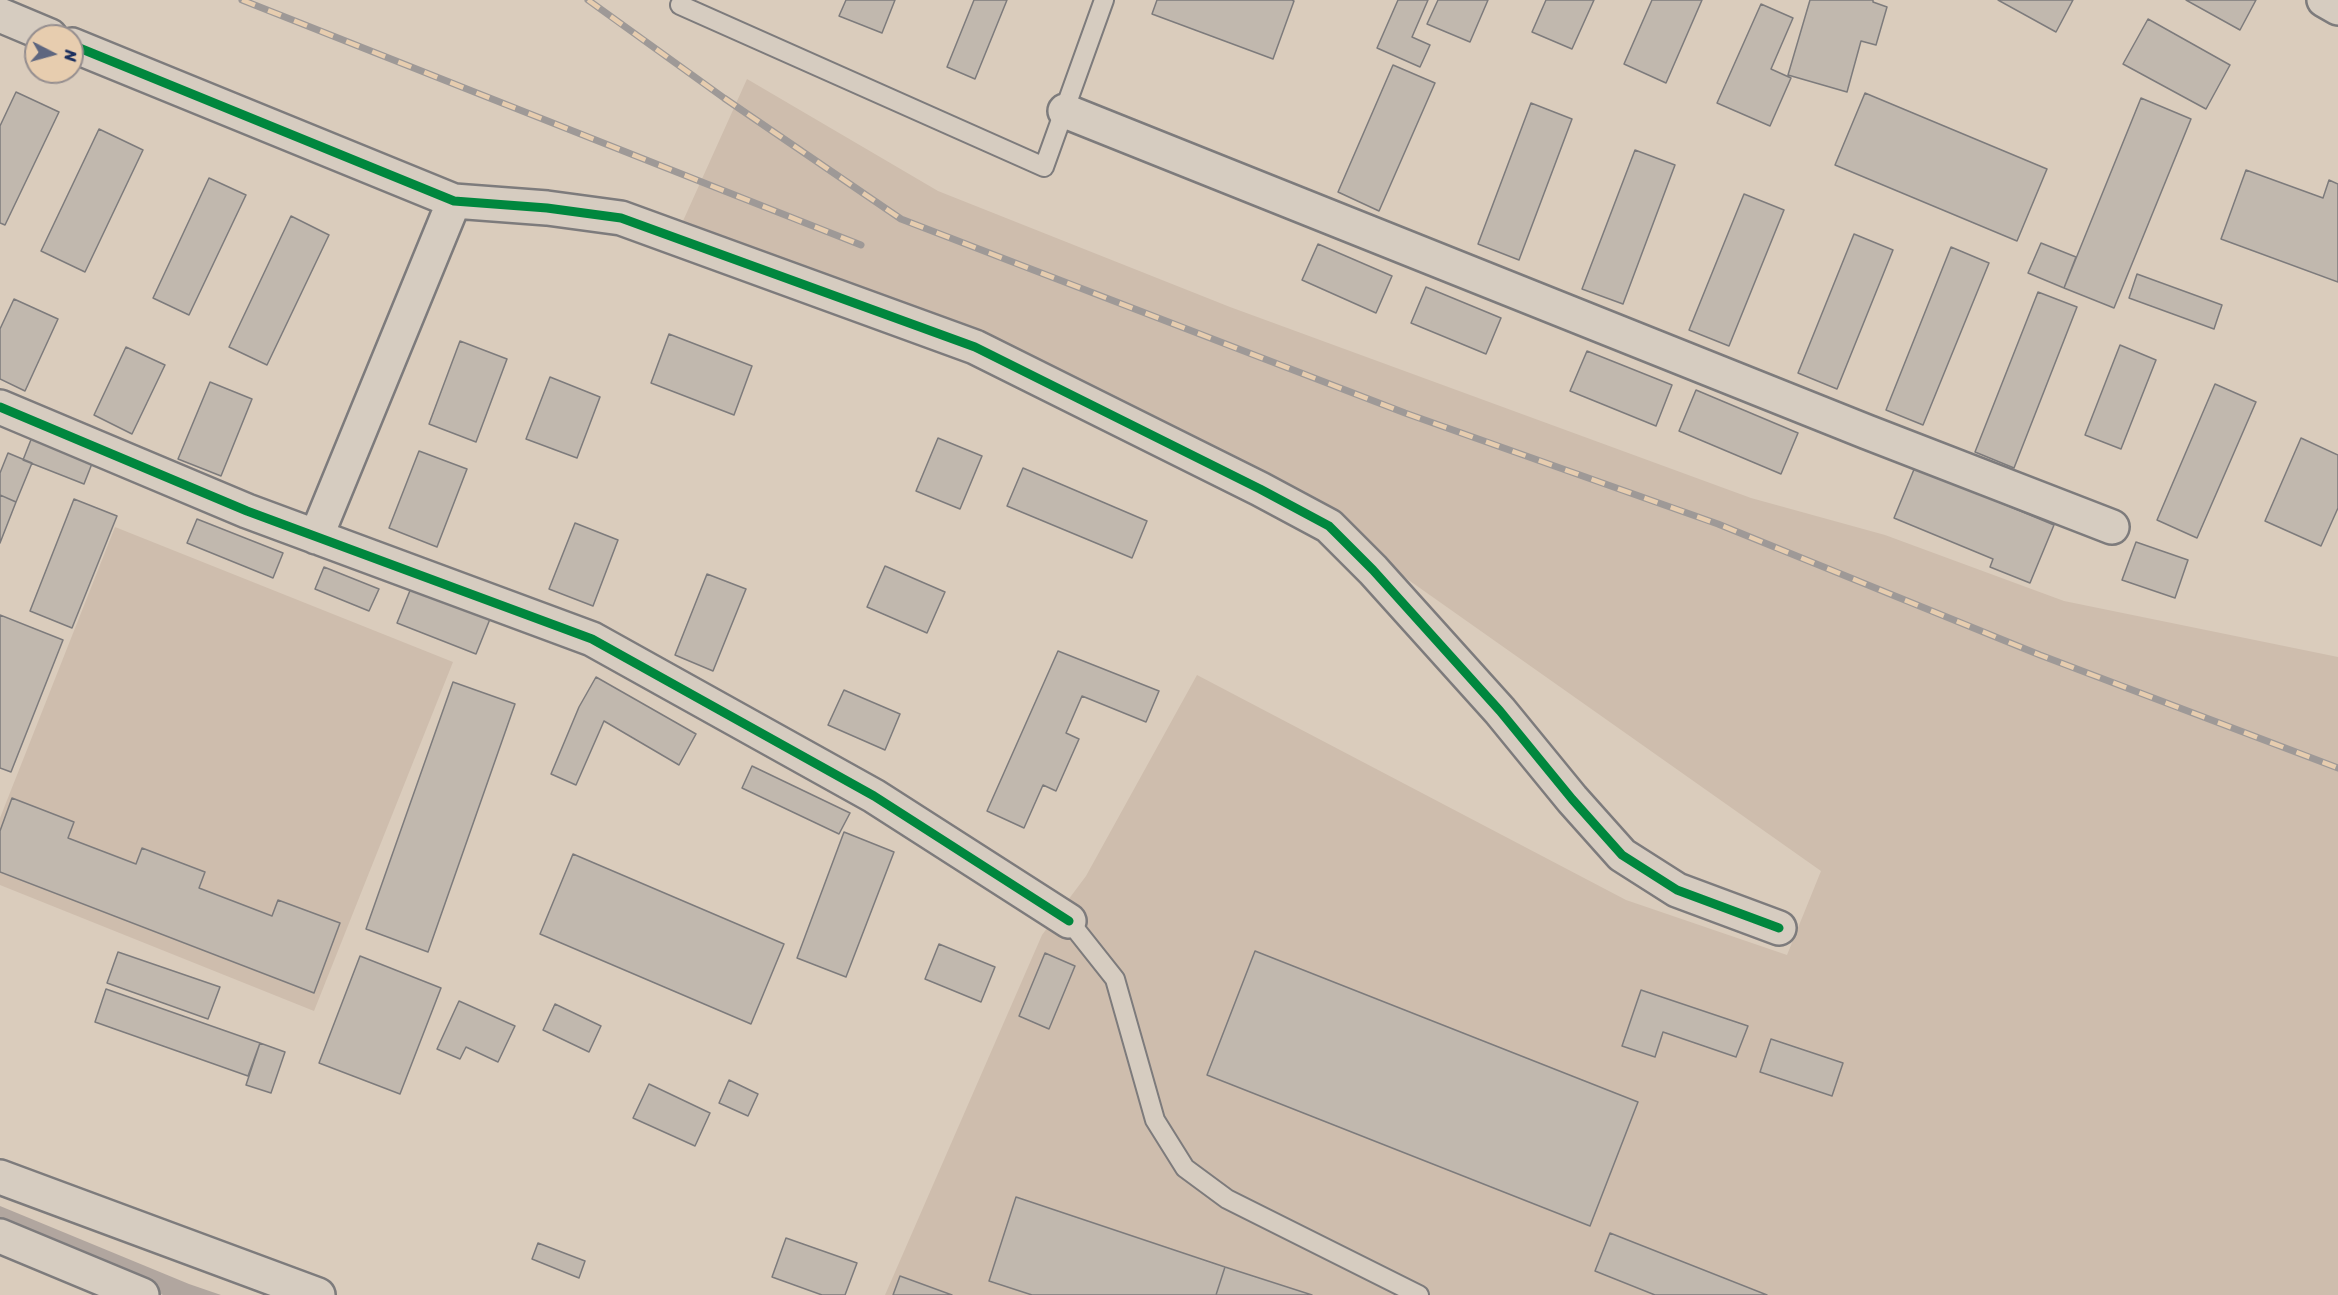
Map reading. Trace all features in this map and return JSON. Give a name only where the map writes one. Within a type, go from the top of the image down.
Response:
[{"type":"street","points":[[2324,0],[2338,8]]},
{"type":"street","points":[[0,15],[24,25]]},
{"type":"street","points":[[84,50],[454,201],[547,208],[621,218],[964,343],[1250,484],[1329,526],[1373,570],[1500,711],[1572,799],[1622,855],[1677,890],[1779,928]]},
{"type":"street","points":[[1065,111],[1856,428],[2112,527]]},
{"type":"street","points":[[316,537],[454,201]]},
{"type":"street","points":[[0,407],[247,511],[592,639],[874,796],[1069,921]]},
{"type":"street","points":[[0,1177],[318,1295]]},
{"type":"street","points":[[0,1236],[142,1295]]},
{"type":"lane","points":[[680,5],[1044,167],[1104,0]]},
{"type":"lane","points":[[1069,921],[1115,979],[1155,1120],[1185,1168],[1227,1199],[1419,1295]]},
{"type":"shaded area","points":[[747,79],[938,191],[1230,307],[1751,498],[1885,535],[2064,601],[2338,657],[2338,1295],[885,1295],[1042,935],[1086,876],[1197,675],[1626,900],[1787,955],[1821,871],[1383,562],[951,322],[683,221]]},
{"type":"shaded area","points":[[115,527],[453,662],[314,1011],[0,885],[0,818]]},
{"type":"shaded area","points":[[0,1206],[221,1295],[163,1295],[0,1227]]},
{"type":"building","points":[[846,0],[895,0],[882,33],[839,16]]},
{"type":"building","points":[[974,0],[1007,0],[975,79],[947,67]]},
{"type":"building","points":[[1157,0],[1294,1],[1273,59],[1152,14]]},
{"type":"building","points":[[1398,0],[1428,0],[1412,37],[1430,45],[1420,67],[1377,48]]},
{"type":"building","points":[[1438,0],[1488,0],[1470,42],[1427,24]]},
{"type":"building","points":[[1546,0],[1594,0],[1572,49],[1532,32]]},
{"type":"building","points":[[1652,0],[1702,0],[1666,83],[1624,64]]},
{"type":"building","points":[[1810,0],[1873,0],[1887,7],[1876,45],[1861,41],[1847,92],[1788,75]]},
{"type":"building","points":[[1998,0],[2073,0],[2056,32]]},
{"type":"building","points":[[2186,0],[2256,0],[2240,30]]},
{"type":"building","points":[[1761,4],[1793,18],[1771,69],[1791,78],[1770,126],[1717,103]]},
{"type":"building","points":[[2148,19],[2230,65],[2206,109],[2123,64]]},
{"type":"building","points":[[1393,65],[1435,83],[1379,211],[1338,192]]},
{"type":"building","points":[[16,92],[59,112],[5,225],[0,223],[0,126]]},
{"type":"building","points":[[1865,93],[2047,169],[2017,241],[1835,165]]},
{"type":"building","points":[[2141,98],[2191,119],[2114,308],[2064,288]]},
{"type":"building","points":[[1531,103],[1572,119],[1519,260],[1478,244]]},
{"type":"building","points":[[99,129],[143,150],[85,272],[41,251]]},
{"type":"building","points":[[1635,150],[1675,165],[1623,304],[1582,289]]},
{"type":"building","points":[[2246,170],[2323,198],[2329,180],[2338,184],[2338,282],[2221,239]]},
{"type":"building","points":[[209,178],[246,195],[189,315],[153,298]]},
{"type":"building","points":[[1744,194],[1784,210],[1729,346],[1689,330]]},
{"type":"building","points":[[291,216],[329,235],[267,365],[229,347]]},
{"type":"building","points":[[1854,234],[1893,250],[1837,389],[1798,373]]},
{"type":"building","points":[[2041,243],[2076,257],[2064,288],[2028,273]]},
{"type":"building","points":[[1318,244],[1392,276],[1376,313],[1302,280]]},
{"type":"building","points":[[1951,247],[1989,263],[1923,425],[1886,410]]},
{"type":"building","points":[[2137,274],[2222,305],[2214,329],[2129,298]]},
{"type":"building","points":[[1426,287],[1501,318],[1486,354],[1411,323]]},
{"type":"building","points":[[2038,292],[2077,307],[2014,468],[1975,452]]},
{"type":"building","points":[[14,299],[58,319],[25,391],[0,379],[0,329]]},
{"type":"building","points":[[669,334],[752,366],[734,415],[651,383]]},
{"type":"building","points":[[460,341],[507,359],[476,442],[429,424]]},
{"type":"building","points":[[2120,345],[2156,360],[2121,449],[2085,435]]},
{"type":"building","points":[[126,347],[165,365],[132,434],[94,415]]},
{"type":"building","points":[[1587,351],[1672,385],[1656,426],[1570,391]]},
{"type":"building","points":[[550,377],[600,397],[577,458],[526,439]]},
{"type":"building","points":[[210,382],[252,399],[221,476],[178,459]]},
{"type":"building","points":[[2215,384],[2256,402],[2197,538],[2157,520]]},
{"type":"building","points":[[1696,390],[1798,433],[1781,474],[1679,431]]},
{"type":"building","points":[[34,432],[93,461],[84,484],[23,460]]},
{"type":"building","points":[[938,438],[982,456],[960,509],[916,491]]},
{"type":"building","points":[[2301,438],[2338,455],[2338,508],[2321,546],[2265,521]]},
{"type":"building","points":[[419,451],[467,469],[437,547],[389,528]]},
{"type":"building","points":[[8,453],[32,463],[16,502],[0,495],[0,473]]},
{"type":"building","points":[[1915,467],[2054,525],[2030,583],[1990,567],[1993,559],[1894,518]]},
{"type":"building","points":[[1023,468],[1147,521],[1132,558],[1007,506]]},
{"type":"building","points":[[0,495],[16,502],[0,543]]},
{"type":"building","points":[[74,499],[117,516],[72,628],[30,611]]},
{"type":"building","points":[[197,519],[283,553],[273,578],[187,543]]},
{"type":"building","points":[[575,523],[618,540],[593,606],[549,589]]},
{"type":"building","points":[[2136,542],[2188,560],[2175,598],[2122,580]]},
{"type":"building","points":[[885,566],[945,592],[927,633],[867,607]]},
{"type":"building","points":[[324,567],[379,589],[369,611],[315,589]]},
{"type":"building","points":[[707,574],[746,589],[713,671],[675,655]]},
{"type":"building","points":[[411,588],[490,619],[476,654],[397,623]]},
{"type":"building","points":[[0,615],[63,640],[11,772],[0,768]]},
{"type":"building","points":[[1058,651],[1159,691],[1146,722],[1082,696],[1066,733],[1079,739],[1056,791],[1043,785],[1024,828],[987,811]]},
{"type":"building","points":[[596,677],[696,734],[679,765],[604,721],[576,785],[551,774],[579,707]]},
{"type":"building","points":[[453,682],[515,704],[428,952],[366,929]]},
{"type":"building","points":[[844,690],[900,714],[885,750],[828,725]]},
{"type":"building","points":[[752,766],[850,813],[839,834],[742,788]]},
{"type":"building","points":[[12,798],[74,822],[68,838],[136,864],[142,848],[205,872],[199,888],[272,916],[278,900],[340,923],[314,993],[0,872],[0,831]]},
{"type":"building","points":[[844,832],[894,852],[846,977],[797,958]]},
{"type":"building","points":[[573,854],[784,944],[751,1024],[540,934]]},
{"type":"building","points":[[939,944],[995,967],[981,1002],[925,979]]},
{"type":"building","points":[[1255,951],[1638,1102],[1590,1226],[1207,1075]]},
{"type":"building","points":[[118,952],[220,987],[208,1019],[107,983]]},
{"type":"building","points":[[1045,953],[1075,966],[1049,1029],[1019,1016]]},
{"type":"building","points":[[360,956],[441,988],[400,1094],[319,1063]]},
{"type":"building","points":[[106,989],[260,1043],[248,1076],[95,1022]]},
{"type":"building","points":[[1641,990],[1748,1026],[1736,1057],[1663,1032],[1655,1057],[1622,1046]]},
{"type":"building","points":[[459,1001],[515,1026],[498,1062],[466,1047],[460,1059],[437,1049]]},
{"type":"building","points":[[555,1004],[601,1026],[589,1052],[543,1030]]},
{"type":"building","points":[[1771,1039],[1843,1063],[1832,1096],[1760,1072]]},
{"type":"building","points":[[260,1043],[285,1052],[271,1093],[246,1085]]},
{"type":"building","points":[[729,1080],[758,1094],[748,1116],[719,1103]]},
{"type":"building","points":[[649,1084],[710,1113],[695,1146],[633,1118]]},
{"type":"building","points":[[1016,1197],[1225,1267],[1216,1295],[1032,1295],[989,1281]]},
{"type":"building","points":[[1610,1233],[1767,1295],[1655,1295],[1595,1271]]},
{"type":"building","points":[[786,1238],[857,1263],[845,1295],[822,1295],[772,1277]]},
{"type":"building","points":[[538,1243],[585,1261],[579,1278],[532,1259]]},
{"type":"building","points":[[1225,1267],[1312,1295],[1216,1295]]},
{"type":"building","points":[[900,1276],[952,1295],[893,1295]]},
{"type":"railway","points":[[242,0],[861,245]]},
{"type":"railway","points":[[588,0],[724,98],[901,219],[1405,413],[1718,524],[2040,655],[2338,768]]},
{"type":"cycle path","points":[[84,50],[454,201],[547,208],[621,218],[975,347],[1260,489],[1329,526],[1373,570],[1500,711],[1572,799],[1622,855],[1677,890],[1779,928]]},
{"type":"cycle path","points":[[0,407],[247,511],[592,639],[874,796],[1069,921]]}]
